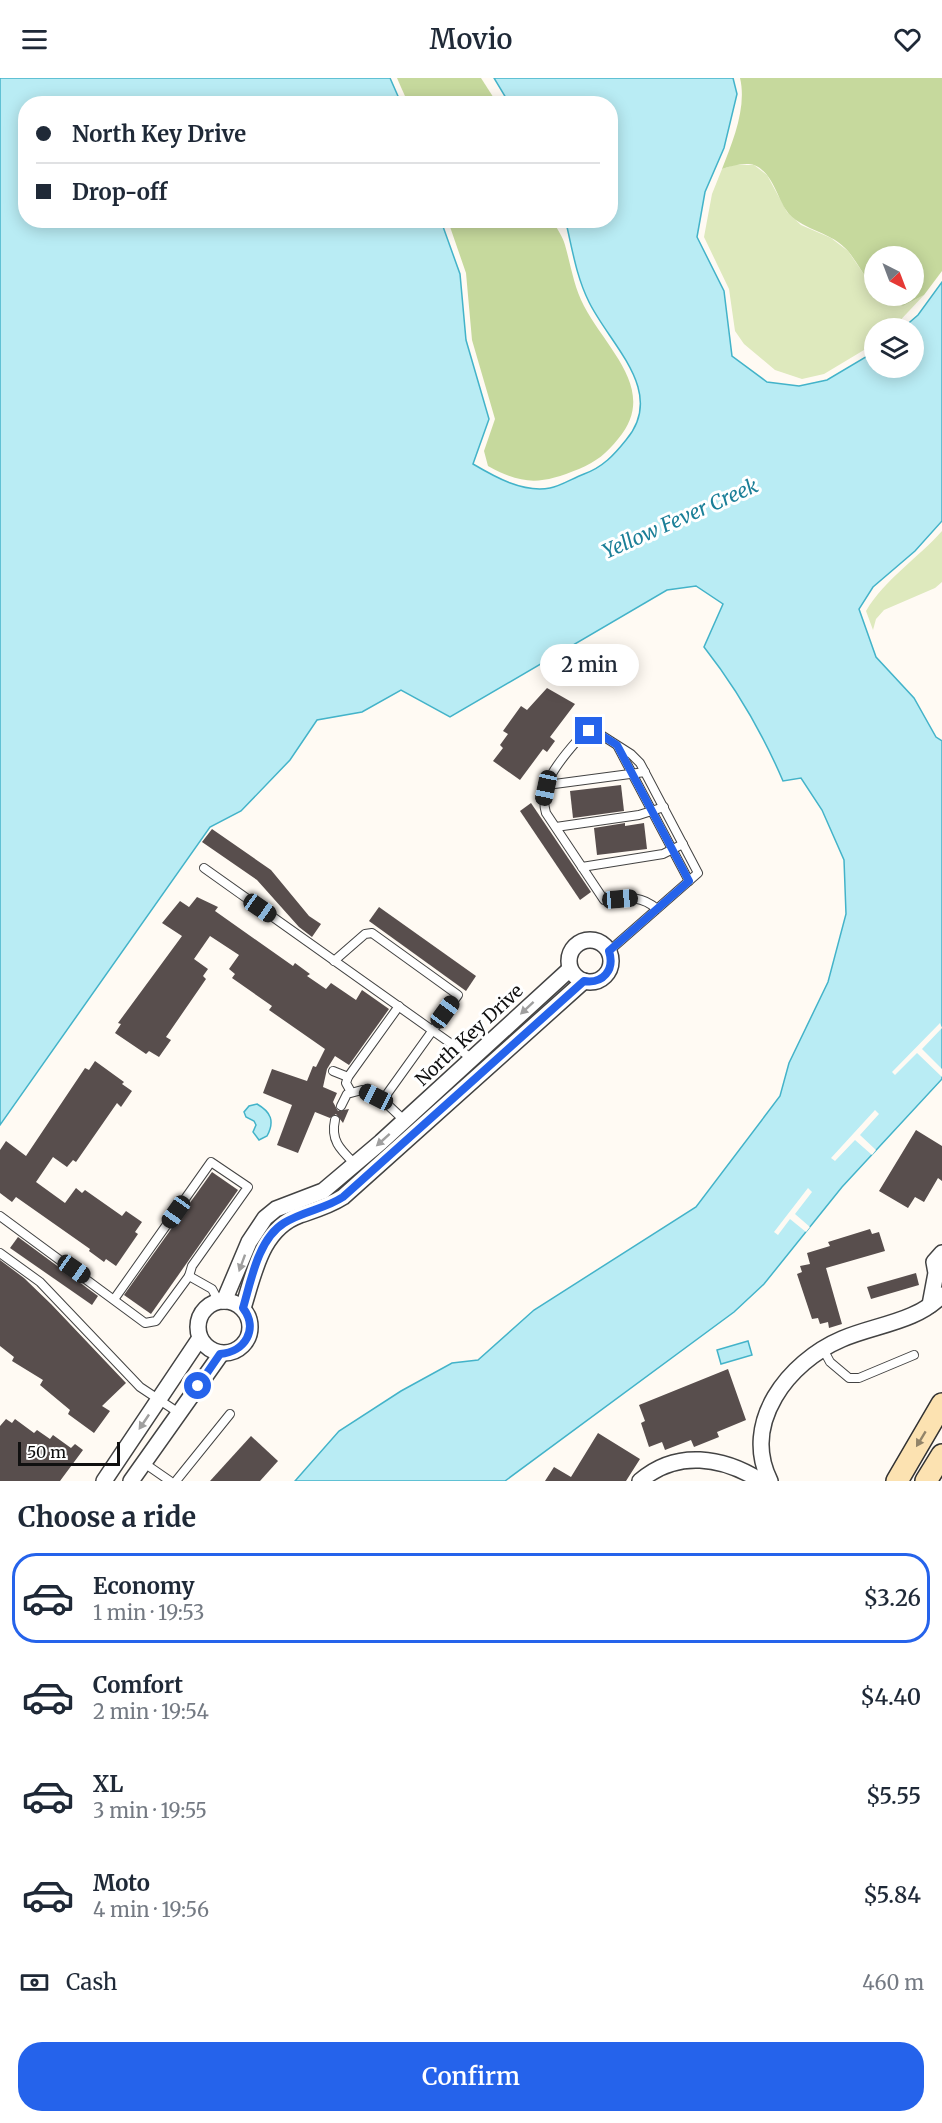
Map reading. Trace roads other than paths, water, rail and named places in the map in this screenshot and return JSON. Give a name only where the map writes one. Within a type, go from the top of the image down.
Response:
[{"type":"main road","points":[[897,1481],[942,1404]]},
{"type":"main road","points":[[927,1481],[942,1455]]},
{"type":"street","points":[[582,941],[598,941],[609,951],[611,965],[598,981],[584,981],[570,969],[571,952],[582,941]]},
{"type":"street","name":"North Key Drive","points":[[243,1308],[261,1253],[270,1237],[283,1223],[329,1206],[367,1176],[472,1058],[570,969]]},
{"type":"street","name":"North Key Drive","points":[[222,1302],[256,1229],[265,1218],[283,1206],[323,1191],[484,1069],[584,981]]},
{"type":"street","points":[[930,1305],[936,1273],[934,1262],[942,1253]]},
{"type":"street","points":[[770,1481],[760,1453],[763,1421],[773,1400],[792,1373],[823,1349],[841,1339],[911,1315],[930,1305],[942,1295]]},
{"type":"street","points":[[131,1481],[220,1354],[237,1350],[248,1338],[250,1322],[243,1308],[222,1302],[212,1304],[201,1315],[198,1331],[206,1346],[220,1354]]},
{"type":"street","points":[[104,1481],[200,1338]]},
{"type":"street","points":[[740,1468],[751,1465],[760,1453]]},
{"type":"street","points":[[640,1481],[650,1472],[668,1464],[687,1460],[724,1462],[740,1468],[761,1481]]},
{"type":"lane","points":[[609,951],[657,909],[689,881],[698,873],[645,772],[632,754],[595,731],[582,735],[547,785],[543,801],[546,813],[604,900],[635,897],[644,899],[657,909]]},
{"type":"lane","points":[[617,745],[689,881]]},
{"type":"lane","points":[[547,785],[645,772]]},
{"type":"lane","points":[[556,827],[664,807]]},
{"type":"lane","points":[[582,867],[663,854],[683,844]]},
{"type":"lane","points":[[204,868],[472,1058],[484,1069]]},
{"type":"lane","points":[[334,961],[364,934],[372,933],[458,994],[381,1101]]},
{"type":"lane","points":[[351,1092],[346,1083],[348,1077],[399,1006]]},
{"type":"lane","points":[[333,1071],[348,1077]]},
{"type":"lane","points":[[341,1106],[351,1092],[362,1090],[381,1101],[410,1126]]},
{"type":"lane","points":[[335,1120],[332,1133],[335,1141],[367,1176]]},
{"type":"lane","points":[[0,1216],[115,1298],[145,1323],[151,1324],[156,1321],[189,1276],[192,1266],[248,1187],[212,1162],[115,1298]]},
{"type":"lane","points":[[0,1253],[40,1282],[140,1387],[179,1413]]},
{"type":"lane","points":[[189,1276],[212,1289],[222,1302]]},
{"type":"lane","points":[[823,1349],[830,1362],[849,1378],[859,1378],[914,1355]]},
{"type":"lane","points":[[176,1481],[230,1414]]},
{"type":"lane","points":[[144,1463],[170,1481]]},
{"type":"water","name":"Yellow Fever Creek","points":[[0,78],[390,78],[398,96],[18,96],[18,228],[444,228],[460,274],[466,340],[489,419],[473,464],[500,479],[520,486],[540,489],[554,487],[602,464],[626,440],[637,422],[640,404],[638,387],[631,369],[589,302],[581,284],[567,228],[618,228],[618,96],[505,96],[494,78],[733,78],[737,94],[724,148],[705,192],[697,237],[724,291],[732,356],[767,382],[799,386],[827,380],[864,358],[864,378],[924,378],[924,318],[915,318],[942,282],[942,521],[915,551],[873,587],[859,609],[876,657],[914,698],[936,737],[942,741],[942,1079],[842,1187],[764,1284],[734,1312],[505,1481],[295,1481],[339,1431],[401,1391],[452,1363],[478,1360],[534,1310],[696,1207],[780,1096],[789,1063],[828,982],[846,914],[844,860],[822,810],[801,778],[783,781],[748,711],[704,647],[723,604],[696,586],[667,590],[450,717],[401,690],[362,712],[317,720],[290,760],[241,811],[210,827],[0,1125]]},
{"type":"water","points":[[257,1104],[266,1110],[271,1121],[267,1136],[259,1140],[253,1132],[256,1125],[254,1121],[246,1117],[244,1112],[249,1106]]},
{"type":"water","points":[[748,1341],[752,1355],[721,1364],[717,1350]]}]
